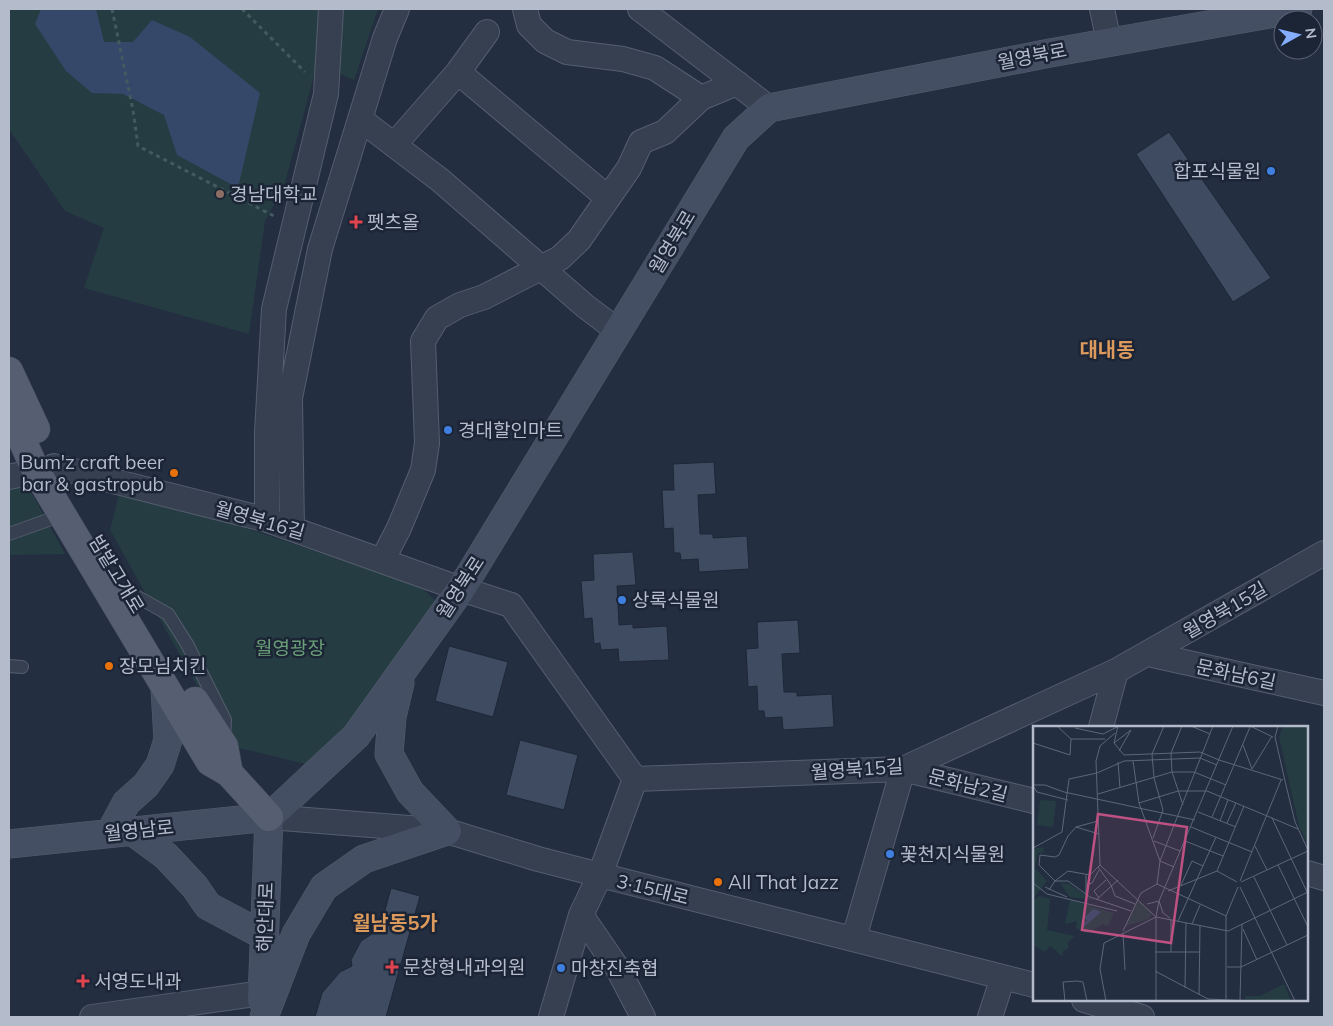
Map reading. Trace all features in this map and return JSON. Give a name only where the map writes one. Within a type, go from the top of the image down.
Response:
[{"type":"main road","name":"월영북로","points":[[269,817],[356,736],[461,589],[736,138],[769,108],[1254,13],[1298,9]]},
{"type":"main road","name":"밤밭고개로","points":[[9,371],[62,514],[210,762],[230,773],[269,817]]},
{"type":"main road","name":"밤밭고개로","points":[[9,411],[45,469],[128,591],[224,746],[230,773]]},
{"type":"main road","points":[[262,1009],[296,934],[324,888],[364,859],[447,831],[410,792],[389,754],[392,717],[402,671]]},
{"type":"main road","points":[[165,689],[168,740],[160,766],[146,785],[126,803],[121,832],[166,856],[195,887],[208,906],[265,936]]},
{"type":"main road","name":"월영남로","points":[[9,844],[269,817]]},
{"type":"main road","name":"해안대로","points":[[262,1009],[269,817]]},
{"type":"street","points":[[267,520],[267,432],[274,309],[326,94],[331,9]]},
{"type":"street","points":[[292,528],[290,398],[320,249],[396,9]]},
{"type":"street","points":[[525,9],[529,25],[545,41],[567,52],[623,59],[655,68],[701,98]]},
{"type":"street","points":[[640,9],[769,108]]},
{"type":"street","points":[[1102,9],[1109,42]]},
{"type":"street","points":[[394,145],[458,72],[487,32]]},
{"type":"street","points":[[458,72],[608,198]]},
{"type":"street","points":[[382,561],[399,528],[424,470],[427,443],[423,341],[437,318],[460,305],[484,297],[560,258],[579,240],[629,168],[641,142],[665,132],[701,98],[737,83]]},
{"type":"street","points":[[360,119],[440,180],[508,240],[543,267],[585,306],[618,331]]},
{"type":"street","points":[[9,477],[45,469]]},
{"type":"street","name":"월영북16길","points":[[45,469],[267,520],[461,589]]},
{"type":"street","name":"월영북15길","points":[[635,779],[903,769],[1116,671],[1324,553]]},
{"type":"street","points":[[461,589],[511,605],[635,779],[600,875],[581,915],[551,1017]]},
{"type":"street","name":"문화남6길","points":[[1148,654],[1324,693]]},
{"type":"street","points":[[1101,726],[1116,671]]},
{"type":"street","points":[[854,938],[903,769]]},
{"type":"street","name":"문화남2길","points":[[903,769],[1033,801]]},
{"type":"street","name":"3·15대로","points":[[269,817],[447,831],[538,859],[1033,985]]},
{"type":"street","points":[[1308,873],[1324,878]]},
{"type":"street","points":[[581,915],[618,969],[643,1017]]},
{"type":"street","points":[[990,1017],[1003,977]]},
{"type":"street","points":[[1087,1001],[1142,1017]]},
{"type":"street","points":[[92,1017],[262,1009]]},
{"type":"lane","points":[[9,534],[62,514]]},
{"type":"lane","points":[[9,666],[22,667]]},
{"type":"path","points":[[112,9],[133,110],[138,146],[294,227]]},
{"type":"path","points":[[242,9],[326,94]]},
{"type":"green space","name":"경남대학교","points":[[9,9],[320,9],[320,54],[284,186],[265,221],[249,334],[84,288],[104,228],[65,211],[9,129]]},
{"type":"green space","points":[[344,9],[378,9],[354,80],[340,74]]},
{"type":"green space","points":[[25,481],[65,554],[9,555],[9,484]]},
{"type":"green space","name":"월영광장","points":[[121,486],[421,587],[438,603],[364,716],[314,766],[231,746],[110,530]]},
{"type":"water","points":[[41,9],[96,9],[104,42],[133,42],[152,20],[190,37],[260,93],[238,188],[177,155],[164,115],[123,94],[92,93],[66,71],[35,24]]},
{"type":"building","points":[[1169,132],[1271,278],[1233,302],[1136,154]]},
{"type":"building","points":[[714,462],[716,494],[698,495],[700,534],[713,534],[713,538],[747,536],[749,569],[699,572],[698,559],[681,560],[680,553],[674,553],[673,528],[664,529],[662,490],[674,490],[673,464]]},
{"type":"building","points":[[633,552],[636,585],[617,586],[619,625],[633,624],[633,628],[667,626],[669,660],[619,662],[618,649],[601,650],[600,643],[594,644],[592,618],[584,619],[581,581],[594,580],[593,554]]},
{"type":"building","points":[[798,620],[800,653],[782,654],[784,692],[797,692],[797,696],[832,694],[834,727],[783,730],[782,717],[765,718],[764,711],[758,711],[757,686],[748,687],[746,649],[758,648],[757,622]]},
{"type":"building","points":[[449,646],[508,662],[493,717],[435,701]]},
{"type":"building","points":[[520,740],[578,755],[564,810],[506,795]]},
{"type":"building","points":[[391,888],[420,896],[386,1017],[315,1017],[322,993],[340,972],[352,966],[351,960],[361,941],[380,929]]},
{"type":"place","name":"합포식물원","points":[[1271,171]]},
{"type":"place","name":"경남대학교","points":[[220,194]]},
{"type":"place","name":"펫츠올","points":[[356,222]]},
{"type":"place","name":"경대할인마트","points":[[448,430]]},
{"type":"place","name":"Bum'z craft beer bar & gastropub","points":[[174,473]]},
{"type":"place","name":"상록식물원","points":[[622,600]]},
{"type":"place","name":"장모님치킨","points":[[109,666]]},
{"type":"place","name":"꽃천지식물원","points":[[890,854]]},
{"type":"place","name":"All That Jazz","points":[[718,882]]},
{"type":"place","name":"문창형내과의원","points":[[392,967]]},
{"type":"place","name":"마창진축협","points":[[561,968]]},
{"type":"place","name":"서영도내과","points":[[83,981]]},
{"type":"district","name":"대내동","points":[[1107,350]]},
{"type":"district","name":"월남동5가","points":[[395,923]]}]
